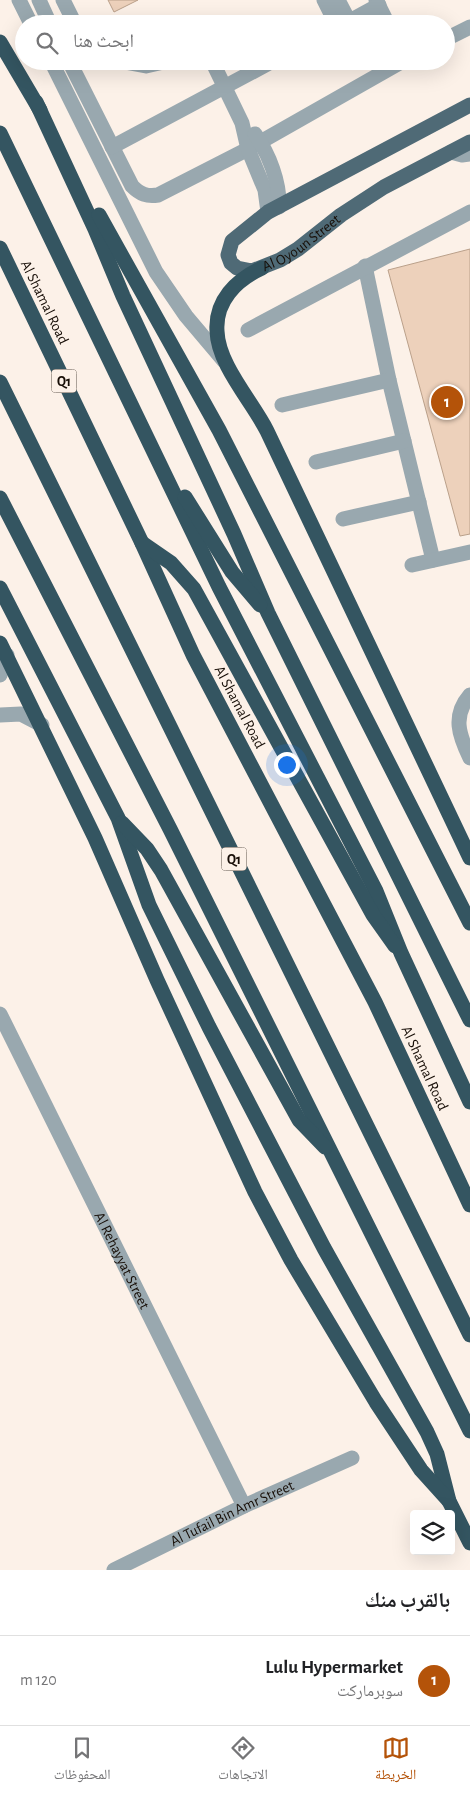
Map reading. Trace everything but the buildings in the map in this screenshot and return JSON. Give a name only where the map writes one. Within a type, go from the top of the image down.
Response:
[{"type":"highway","points":[[0,42],[15,67]]},
{"type":"highway","points":[[17,70],[219,430],[470,923]]},
{"type":"highway","points":[[36,102],[95,229],[123,296],[234,534],[268,613],[470,1020]]},
{"type":"highway","points":[[0,133],[219,587],[376,891],[401,952],[470,1102]]},
{"type":"highway","name":"Al Shamal Road","points":[[0,248],[142,543],[193,655],[375,1002],[470,1205]]},
{"type":"highway","points":[[262,268],[247,275],[234,286],[224,299],[216,330],[219,346],[225,362],[266,429],[470,858]]},
{"type":"highway","name":"Q1","points":[[0,382],[470,1335]]},
{"type":"highway","points":[[154,451],[232,572],[268,613]]},
{"type":"highway","points":[[0,498],[470,1431]]},
{"type":"highway","points":[[142,543],[171,563],[194,589],[373,915],[401,952]]},
{"type":"highway","points":[[0,588],[118,818],[149,905],[209,1028],[324,1248],[428,1432],[437,1454],[450,1501],[470,1543]]},
{"type":"highway","points":[[3,649],[96,838],[226,1134],[291,1260],[376,1402],[421,1470],[450,1501]]},
{"type":"highway","points":[[118,818],[147,849],[161,870],[299,1120],[308,1132],[332,1154]]},
{"type":"main road","name":"Al Oyoun Street","points":[[470,105],[273,210],[238,235],[229,248],[228,255],[237,268],[252,271],[262,268],[298,249],[340,215],[384,187],[470,142]]},
{"type":"street","points":[[19,0],[26,15]]},
{"type":"street","points":[[39,0],[46,15]]},
{"type":"street","points":[[64,0],[71,15]]},
{"type":"street","points":[[324,0],[336,15]]},
{"type":"street","points":[[338,0],[341,15]]},
{"type":"street","points":[[357,15],[377,3],[383,15]]},
{"type":"street","points":[[455,34],[470,27]]},
{"type":"street","points":[[55,70],[156,272],[186,316],[225,362]]},
{"type":"street","points":[[74,70],[132,186],[137,191],[150,196],[158,195],[254,146],[387,70]]},
{"type":"street","points":[[217,70],[254,146],[278,185],[273,210]]},
{"type":"street","points":[[112,147],[256,70]]},
{"type":"street","points":[[451,152],[462,155],[470,154]]},
{"type":"street","points":[[248,330],[365,266],[470,212]]},
{"type":"street","points":[[365,266],[389,380],[433,560]]},
{"type":"street","points":[[282,405],[389,380]]},
{"type":"street","points":[[316,462],[404,441]]},
{"type":"street","points":[[343,519],[419,502]]},
{"type":"street","points":[[412,566],[470,552]]},
{"type":"street","points":[[0,675],[3,649]]},
{"type":"street","points":[[470,695],[464,702],[458,716],[458,730],[470,758]]},
{"type":"street","points":[[0,714],[21,714],[42,725]]},
{"type":"street","name":"Al Rehayyat Street","points":[[0,1014],[244,1506]]},
{"type":"street","name":"Al Tufail Bin Amr Street","points":[[114,1570],[244,1506],[352,1458]]},
{"type":"place","name":"Lulu Hypermarket","points":[[447,402]]}]
